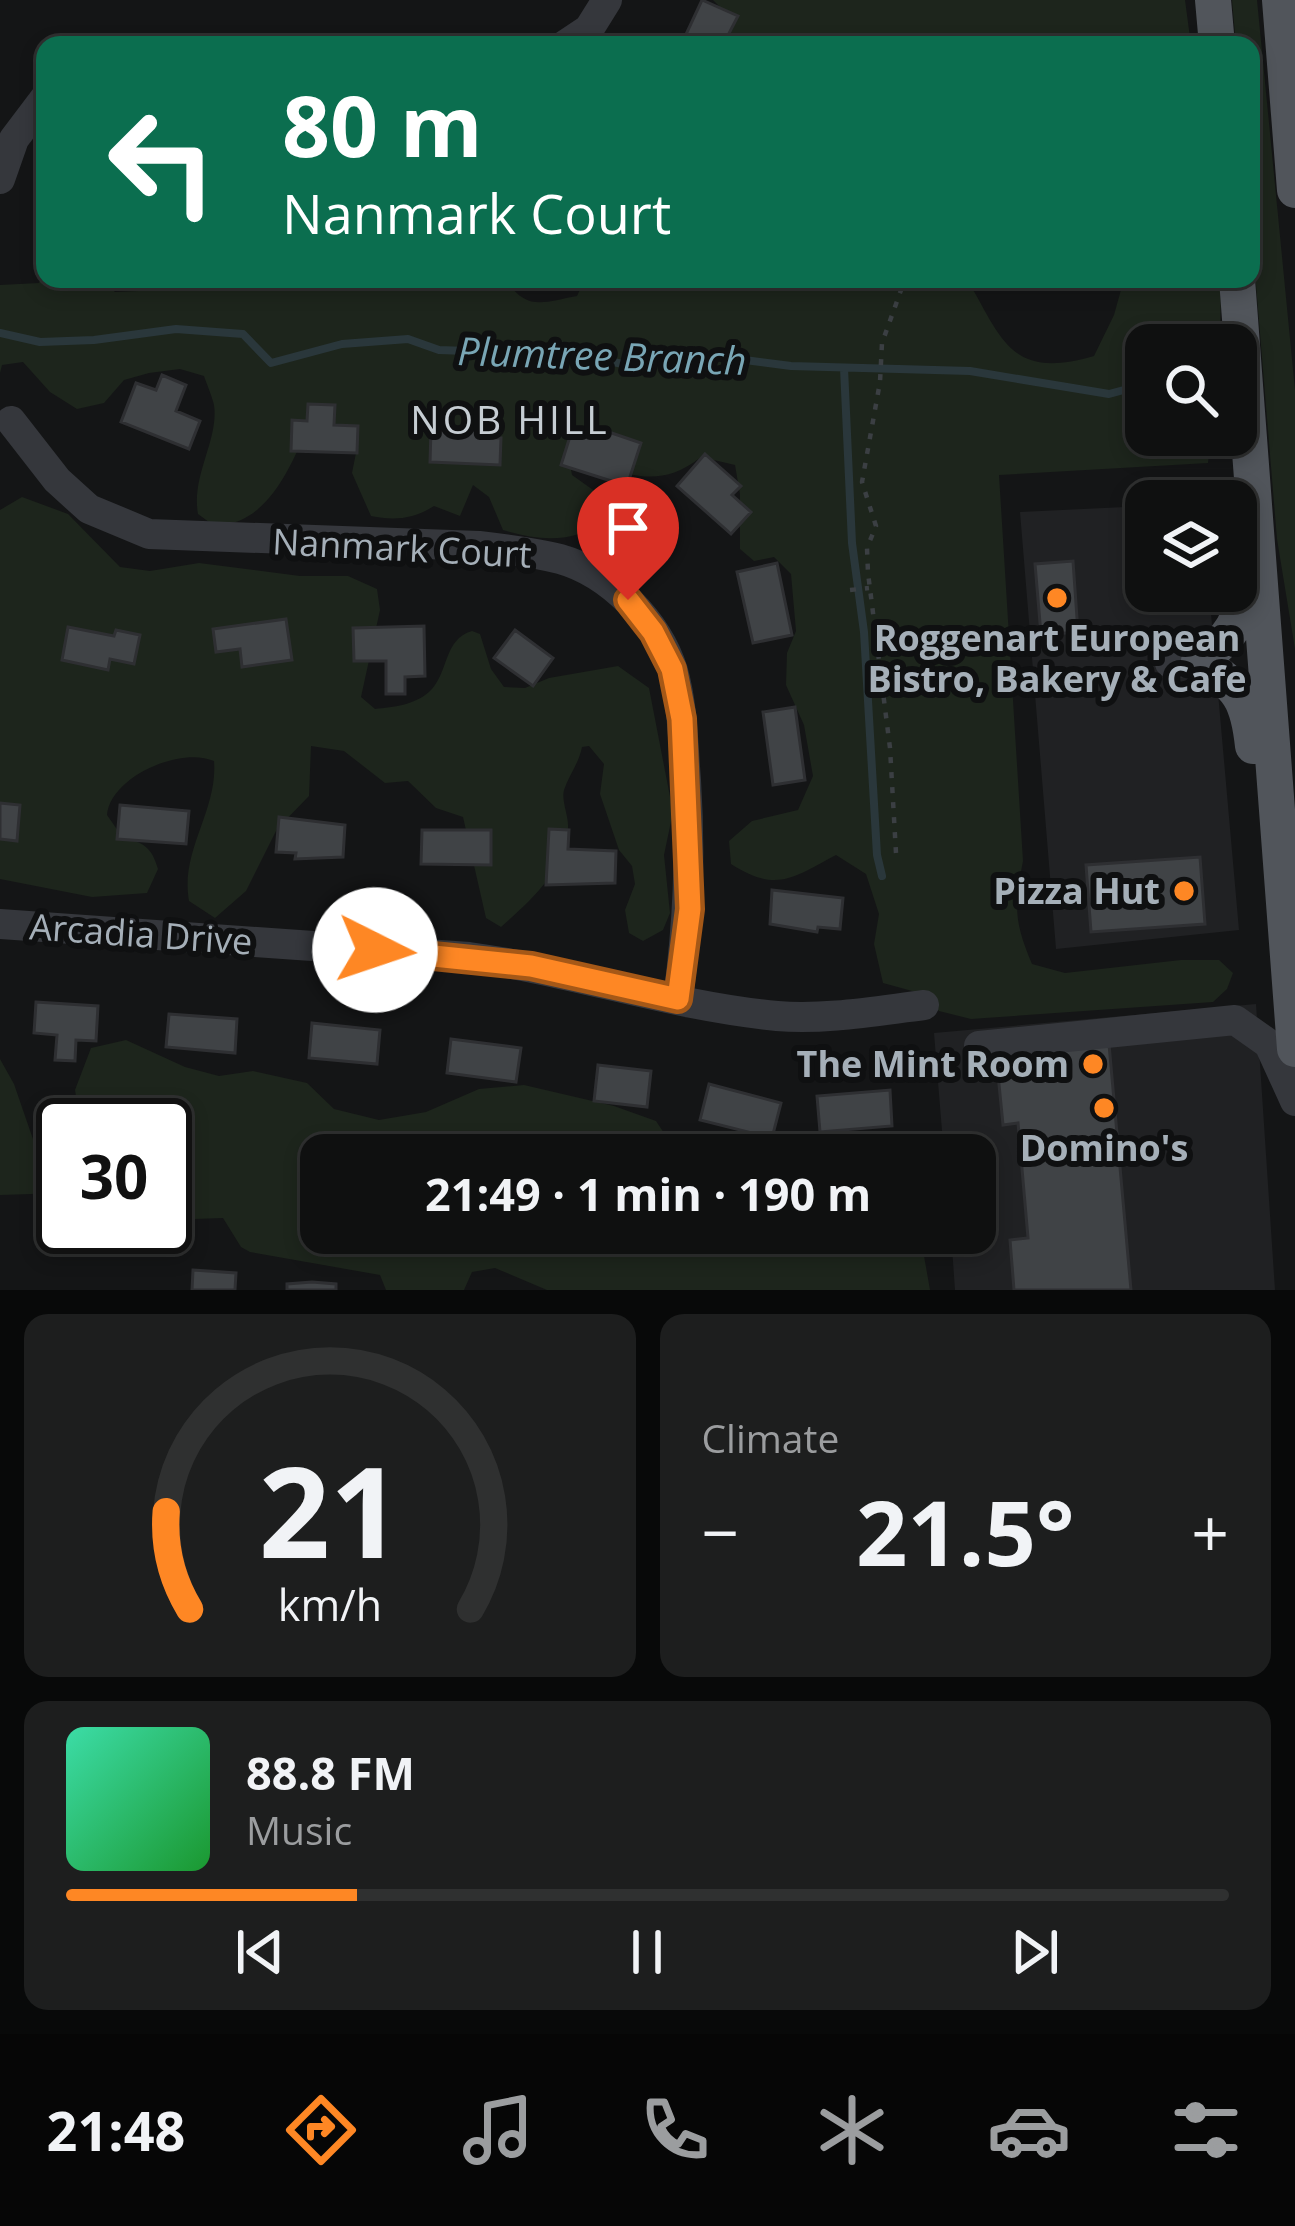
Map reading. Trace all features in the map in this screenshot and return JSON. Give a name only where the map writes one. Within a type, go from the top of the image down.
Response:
[{"type":"main road","points":[[1214,0],[1216,36]]},
{"type":"main road","points":[[1280,0],[1295,190]]},
{"type":"main road","points":[[1238,288],[1241,324]]},
{"type":"main road","points":[[1251,456],[1295,1048]]},
{"type":"main road","points":[[1241,612],[1229,640],[1185,662],[1228,680],[1243,696],[1264,858],[1290,965]]},
{"type":"main road","points":[[1270,722],[1295,848]]},
{"type":"street","points":[[578,36],[589,29],[607,0]]},
{"type":"street","points":[[0,179],[14,139],[36,110]]},
{"type":"street","name":"Nanmark Court","points":[[11,421],[57,480],[89,509],[149,534],[512,550],[565,560],[628,600],[653,632],[672,669],[682,719],[690,874],[678,999]]},
{"type":"street","name":"Arcadia Drive","points":[[0,924],[469,957],[782,1016],[833,1016],[924,1005]]},
{"type":"street","points":[[979,1046],[1235,1021],[1269,1044],[1295,1101]]},
{"type":"path","points":[[896,853],[888,730],[868,588],[867,548],[876,526],[862,482],[880,358],[902,288]]},
{"type":"path","points":[[850,590],[868,588]]},
{"type":"shaded area","points":[[713,0],[1185,0],[1190,36],[731,36],[730,17]]},
{"type":"shaded area","points":[[1232,0],[1257,0],[1295,390],[1295,649],[1277,539],[1256,288],[1260,288],[1260,36],[1235,36]]},
{"type":"shaded area","points":[[36,283],[36,288],[110,288],[115,292],[512,288],[537,302],[577,296],[581,288],[972,288],[1013,350],[1044,363],[1094,356],[1122,288],[1221,288],[1220,324],[1125,324],[1125,456],[1209,456],[1208,463],[999,475],[1023,861],[1017,914],[1032,964],[1065,973],[1219,960],[1233,973],[1227,989],[1213,1002],[971,1019],[939,1011],[923,994],[883,983],[874,944],[879,914],[866,874],[836,855],[808,870],[773,880],[731,864],[729,841],[752,821],[798,810],[813,776],[804,725],[786,685],[787,653],[796,631],[791,574],[774,557],[754,561],[740,549],[735,465],[701,457],[684,468],[652,477],[620,472],[568,454],[572,475],[603,497],[607,519],[582,533],[544,538],[503,530],[489,497],[473,485],[460,516],[434,506],[404,518],[371,516],[352,473],[356,453],[308,428],[282,480],[264,503],[238,521],[213,525],[198,514],[197,500],[214,418],[204,376],[180,369],[149,373],[124,380],[104,403],[77,409],[50,392],[23,362],[2,365],[0,373],[0,285]]},
{"type":"shaded area","points":[[22,497],[68,514],[120,567],[150,571],[199,563],[300,576],[348,576],[377,589],[380,610],[361,697],[375,709],[410,703],[429,692],[456,641],[472,631],[480,634],[491,669],[504,687],[525,688],[549,678],[618,666],[649,688],[673,812],[664,855],[670,913],[663,930],[643,941],[629,933],[625,910],[635,884],[632,866],[619,850],[600,794],[604,764],[589,746],[582,747],[564,790],[568,828],[560,858],[545,884],[501,927],[486,918],[463,817],[436,808],[408,781],[385,783],[344,751],[311,746],[309,796],[277,829],[246,891],[215,918],[189,901],[190,865],[214,779],[214,761],[200,757],[149,768],[120,788],[111,801],[107,815],[123,838],[146,847],[156,862],[158,869],[147,893],[92,897],[0,879],[0,510]]},
{"type":"shaded area","points":[[1125,507],[1125,612],[1211,612],[1239,930],[1056,949],[1020,512]]},
{"type":"shaded area","points":[[1256,1004],[1275,1290],[955,1290],[952,1254],[996,1254],[996,1134],[942,1134],[934,1033]]},
{"type":"shaded area","points":[[126,1040],[185,1067],[219,1076],[253,1071],[307,1083],[334,1109],[379,1120],[426,1112],[479,1089],[524,1085],[614,1106],[656,1121],[665,1134],[300,1134],[300,1254],[924,1254],[930,1290],[547,1290],[495,1268],[472,1272],[464,1290],[386,1290],[380,1275],[250,1252],[241,1247],[223,1218],[192,1219],[192,1098],[76,1098],[91,1048]]},
{"type":"shaded area","points":[[0,1059],[36,1145],[36,1194],[0,1195]]},
{"type":"building","points":[[702,0],[738,16],[728,36],[685,36]]},
{"type":"building","points":[[162,375],[186,385],[176,411],[200,421],[189,449],[121,422],[136,383],[156,390]]},
{"type":"building","points":[[308,404],[335,405],[334,425],[358,426],[357,453],[291,451],[292,420],[307,421]]},
{"type":"building","points":[[431,429],[480,430],[479,437],[501,438],[500,465],[430,462]]},
{"type":"building","points":[[600,429],[641,443],[627,486],[561,465],[572,430],[597,438]]},
{"type":"building","points":[[705,454],[741,486],[732,495],[751,512],[731,534],[677,486]]},
{"type":"building","name":"Roggenart European Bistro, Bakery & Cafe","points":[[1073,561],[1078,632],[1041,635],[1035,564]]},
{"type":"building","points":[[777,563],[792,635],[753,643],[737,572]]},
{"type":"building","points":[[286,619],[292,660],[242,667],[240,649],[216,652],[213,629]]},
{"type":"building","points":[[424,626],[425,676],[405,677],[405,694],[386,694],[386,661],[354,661],[353,628]]},
{"type":"building","points":[[68,627],[114,636],[116,630],[140,635],[134,664],[110,659],[108,670],[62,660]]},
{"type":"building","points":[[515,630],[553,658],[533,686],[494,658]]},
{"type":"building","points":[[795,707],[805,780],[773,785],[763,712]]},
{"type":"building","points":[[0,803],[20,805],[17,841],[0,839]]},
{"type":"building","points":[[120,805],[189,811],[186,844],[117,839]]},
{"type":"building","points":[[279,817],[345,825],[343,857],[295,859],[296,853],[276,852]]},
{"type":"building","points":[[549,829],[569,830],[568,849],[616,851],[615,883],[546,885]]},
{"type":"building","points":[[422,830],[491,830],[491,865],[421,864]]},
{"type":"building","points":[[1200,857],[1205,924],[1091,932],[1086,865]]},
{"type":"building","points":[[772,890],[843,898],[840,929],[818,927],[817,932],[770,924]]},
{"type":"building","points":[[36,1002],[98,1006],[96,1041],[76,1040],[75,1061],[55,1060],[57,1035],[34,1033]]},
{"type":"building","points":[[169,1014],[237,1019],[235,1053],[166,1047]]},
{"type":"building","points":[[312,1023],[380,1030],[377,1064],[309,1058]]},
{"type":"building","points":[[451,1039],[521,1048],[516,1082],[447,1073]]},
{"type":"building","points":[[1109,1044],[1131,1290],[1014,1290],[1010,1240],[1028,1238],[1018,1123],[1003,1125],[996,1054]]},
{"type":"building","points":[[598,1065],[651,1071],[647,1107],[594,1101]]},
{"type":"building","points":[[709,1084],[781,1103],[773,1134],[700,1120]]},
{"type":"building","points":[[890,1090],[892,1126],[820,1132],[817,1096]]},
{"type":"building","points":[[193,1270],[236,1273],[235,1290],[192,1290]]},
{"type":"building","points":[[287,1284],[336,1284],[336,1290],[287,1290]]},
{"type":"waterway","name":"Plumtree Branch","points":[[0,333],[40,342],[176,329],[243,334],[271,363],[342,344],[408,339],[439,350],[578,355],[628,365],[662,353],[690,353],[791,366],[970,371],[1109,394],[1125,390]]},
{"type":"waterway","points":[[844,368],[852,543],[864,632],[882,876]]},
{"type":"place","name":"Roggenart European Bistro, Bakery & Cafe","points":[[1057,598]]},
{"type":"place","name":"Pizza Hut","points":[[1184,891]]},
{"type":"place","name":"The Mint Room","points":[[1093,1064]]},
{"type":"place","name":"Domino's","points":[[1104,1108]]},
{"type":"district","name":"NOB HILL","points":[[510,420]]},
{"type":"route","points":[[375,950],[531,966],[678,999],[690,909],[682,719],[672,669],[653,632],[628,600]]}]
